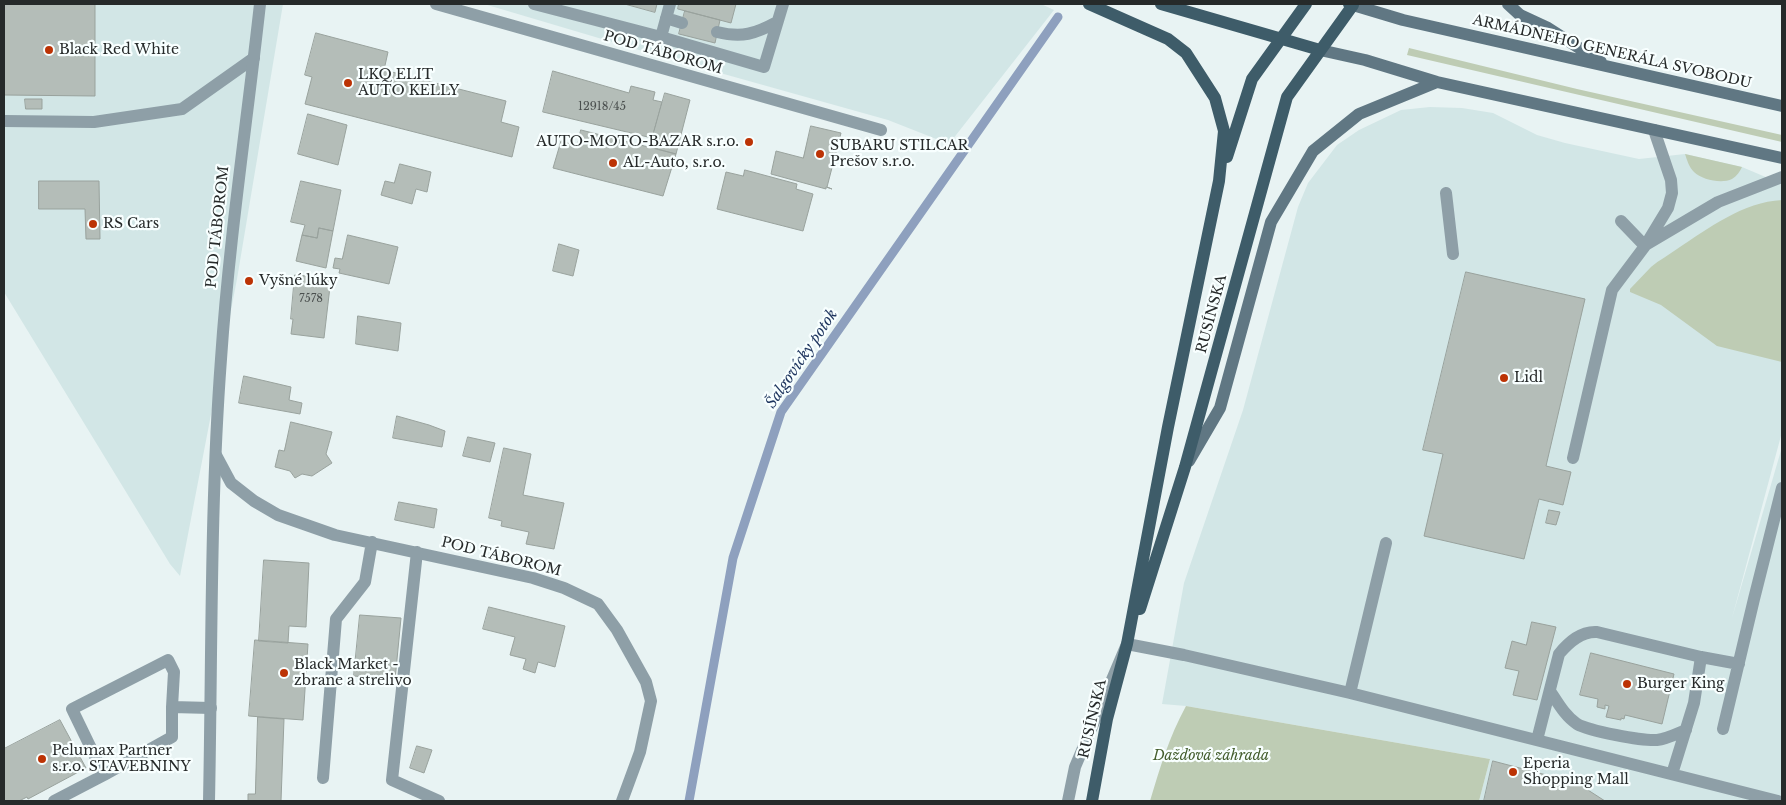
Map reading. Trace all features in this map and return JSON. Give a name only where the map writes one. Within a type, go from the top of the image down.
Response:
[{"type":"main road","points":[[1089,4],[1168,39],[1186,53],[1194,63],[1215,98],[1224,131],[1219,181]]},
{"type":"main road","points":[[1161,4],[1320,50]]},
{"type":"main road","points":[[1219,181],[1252,79],[1306,4]]},
{"type":"main road","name":"RUSÍNSKA","points":[[1092,801],[1106,719],[1127,644],[1143,601],[1185,467],[1287,97],[1352,4]]},
{"type":"main road","name":"RUSÍNSKA","points":[[1127,644],[1168,427],[1219,181]]},
{"type":"street","name":"POD TÁBOROM","points":[[209,801],[216,456],[226,280],[260,4]]},
{"type":"street","name":"POD TÁBOROM","points":[[436,4],[881,130]]},
{"type":"street","points":[[534,4],[764,67],[783,4]]},
{"type":"street","points":[[660,37],[670,4]]},
{"type":"street","name":"ARMÁDNEHO GENERÁLA SVOBODU","points":[[1352,4],[1403,20],[1782,106]]},
{"type":"street","points":[[1508,4],[1520,15],[1548,28],[1609,68]]},
{"type":"street","points":[[666,18],[682,23]]},
{"type":"street","points":[[717,32],[732,36],[746,36],[764,30],[777,22]]},
{"type":"street","points":[[1320,50],[1366,60],[1437,82],[1782,158]]},
{"type":"street","points":[[4,121],[94,122],[182,109],[254,58]]},
{"type":"street","points":[[1185,467],[1220,408],[1271,222],[1313,151],[1360,114],[1437,82]]},
{"type":"street","points":[[1573,458],[1612,290],[1645,246],[1668,208],[1672,193],[1671,180],[1654,130]]},
{"type":"street","points":[[1645,246],[1718,202],[1782,177]]},
{"type":"street","points":[[1446,193],[1453,254]]},
{"type":"street","points":[[1621,221],[1645,246]]},
{"type":"street","name":"POD TÁBOROM","points":[[216,456],[231,483],[254,501],[278,515],[335,534],[533,578],[564,588],[598,604],[618,630],[646,682],[651,701],[640,752],[622,801]]},
{"type":"street","points":[[1723,729],[1782,488]]},
{"type":"street","points":[[323,778],[336,619],[365,582],[372,542]]},
{"type":"street","points":[[1350,693],[1386,543]]},
{"type":"street","points":[[417,552],[392,780],[439,801]]},
{"type":"street","points":[[1537,740],[1559,654],[1573,640],[1590,632],[1739,664]]},
{"type":"street","points":[[1068,801],[1075,767],[1127,644],[1350,693],[1778,801]]},
{"type":"street","points":[[1672,774],[1694,703],[1701,657]]},
{"type":"street","points":[[54,801],[104,775],[172,737],[174,672],[168,660],[72,709],[104,775]]},
{"type":"street","points":[[1550,691],[1565,712],[1583,727],[1644,740],[1664,739],[1686,730]]},
{"type":"street","points":[[172,707],[211,708]]},
{"type":"shaded area","points":[[4,4],[283,4],[237,279],[180,576],[170,564],[4,292]]},
{"type":"shaded area","points":[[484,4],[1041,4],[1054,10],[949,144],[888,120],[656,55]]},
{"type":"shaded area","points":[[1430,107],[1462,108],[1493,113],[1537,135],[1639,159],[1685,154],[1742,167],[1782,184],[1782,432],[1732,618],[1782,447],[1782,801],[1479,801],[1490,759],[1186,706],[1162,704],[1184,583],[1243,410],[1298,207],[1308,183],[1337,145],[1359,130],[1401,110]]},
{"type":"green space","points":[[1409,48],[1577,89],[1782,135],[1782,142],[1407,55]]},
{"type":"green space","points":[[1685,154],[1742,167],[1732,179],[1723,181],[1712,180],[1694,172],[1689,166]]},
{"type":"green space","points":[[1782,200],[1782,362],[1717,346],[1661,305],[1630,292],[1630,289],[1654,264],[1727,217],[1754,206]]},
{"type":"green space","name":"Dažďová záhrada","points":[[1186,706],[1490,759],[1479,801],[1150,801],[1170,741]]},
{"type":"building","name":"Black Red White","points":[[4,4],[95,4],[95,96],[4,95]]},
{"type":"building","points":[[625,4],[657,4],[655,12]]},
{"type":"building","points":[[679,4],[736,4],[731,23],[678,9]]},
{"type":"building","points":[[685,11],[720,20],[715,43],[679,34]]},
{"type":"building","points":[[316,33],[388,52],[384,70],[506,101],[501,122],[519,127],[512,157],[305,104],[312,77],[305,75]]},
{"type":"building","points":[[553,71],[629,93],[631,86],[655,92],[653,100],[662,102],[652,138],[543,112]]},
{"type":"building","points":[[665,93],[690,100],[676,154],[650,147]]},
{"type":"building","points":[[25,99],[42,99],[42,109],[26,109]]},
{"type":"building","points":[[308,114],[347,125],[338,165],[298,154]]},
{"type":"building","name":"SUBARU STILCAR Prešov s.r.o.","points":[[811,126],[841,133],[827,187],[832,189],[771,174],[776,151],[803,158]]},
{"type":"building","points":[[581,130],[676,154],[663,196],[553,168],[561,141],[577,146]]},
{"type":"building","points":[[400,164],[431,172],[427,192],[416,189],[412,204],[381,195],[385,181],[394,183]]},
{"type":"building","points":[[745,170],[797,184],[796,189],[813,194],[803,231],[717,209],[726,172],[743,176]]},
{"type":"building","name":"RS Cars","points":[[39,181],[99,181],[100,239],[86,239],[85,209],[39,209]]},
{"type":"building","points":[[301,181],[341,190],[333,231],[319,228],[317,238],[302,235],[305,225],[291,222]]},
{"type":"building","points":[[319,228],[333,231],[326,268],[296,261],[302,235],[317,238]]},
{"type":"building","points":[[348,235],[398,247],[389,284],[339,273],[340,269],[333,268],[335,258],[342,259]]},
{"type":"building","points":[[559,244],[579,250],[573,276],[553,271]]},
{"type":"building","name":"Lidl","points":[[1466,272],[1585,299],[1546,466],[1571,472],[1563,505],[1539,499],[1524,559],[1424,536],[1443,454],[1423,450]]},
{"type":"building","points":[[295,275],[331,278],[324,338],[291,334]]},
{"type":"building","points":[[358,316],[401,323],[398,351],[356,344]]},
{"type":"building","points":[[244,376],[291,387],[289,400],[302,403],[300,414],[239,403]]},
{"type":"building","points":[[397,416],[445,431],[442,447],[393,438]]},
{"type":"building","points":[[291,422],[332,432],[326,454],[332,463],[312,476],[302,474],[295,478],[290,471],[275,467],[279,450],[284,451]]},
{"type":"building","points":[[468,437],[495,443],[490,462],[463,456]]},
{"type":"building","points":[[504,448],[531,454],[523,495],[564,503],[554,549],[526,544],[529,532],[501,526],[502,521],[489,518]]},
{"type":"building","points":[[399,502],[437,509],[434,528],[395,520]]},
{"type":"building","points":[[1549,510],[1560,512],[1556,525],[1546,523]]},
{"type":"building","points":[[264,560],[309,563],[306,627],[289,626],[288,643],[259,641]]},
{"type":"building","points":[[489,607],[565,626],[555,667],[538,662],[535,673],[523,669],[526,659],[510,655],[515,637],[483,629]]},
{"type":"building","points":[[360,615],[401,618],[395,680],[354,676]]},
{"type":"building","points":[[1532,622],[1556,627],[1537,700],[1513,695],[1519,671],[1505,668],[1512,641],[1526,645]]},
{"type":"building","points":[[255,640],[308,644],[303,720],[249,716]]},
{"type":"building","name":"Burger King","points":[[1591,653],[1674,674],[1662,724],[1625,715],[1624,719],[1621,718],[1621,720],[1606,717],[1609,706],[1605,705],[1605,709],[1597,707],[1598,699],[1580,695]]},
{"type":"building","points":[[258,717],[284,719],[281,801],[248,801],[248,794],[255,794]]},
{"type":"building","name":"Pelumax Partner s.r.o. STAVEBNINY","points":[[60,720],[86,768],[28,799],[27,797],[19,801],[4,801],[4,749]]},
{"type":"building","points":[[417,746],[432,750],[424,773],[410,768]]},
{"type":"building","name":"Eperia Shopping Mall","points":[[1493,761],[1577,783],[1605,801],[1484,801]]},
{"type":"waterway","name":"Šalgovícky potok","points":[[689,801],[733,558],[781,412],[1058,17]]},
{"type":"place","name":"Black Red White","points":[[49,50]]},
{"type":"place","name":"LKQ ELIT AUTO KELLY","points":[[348,83]]},
{"type":"place","name":"AUTO-MOTO-BAZAR s.r.o.","points":[[749,142]]},
{"type":"place","name":"SUBARU STILCAR Prešov s.r.o.","points":[[820,154]]},
{"type":"place","name":"AL-Auto, s.r.o.","points":[[613,163]]},
{"type":"place","name":"RS Cars","points":[[93,224]]},
{"type":"place","name":"Vyšné lúky","points":[[249,281]]},
{"type":"place","name":"Lidl","points":[[1504,378]]},
{"type":"place","name":"Black Market - zbrane a strelivo","points":[[284,673]]},
{"type":"place","name":"Burger King","points":[[1627,684]]},
{"type":"place","name":"Pelumax Partner s.r.o. STAVEBNINY","points":[[42,759]]},
{"type":"place","name":"Eperia Shopping Mall","points":[[1513,772]]}]
